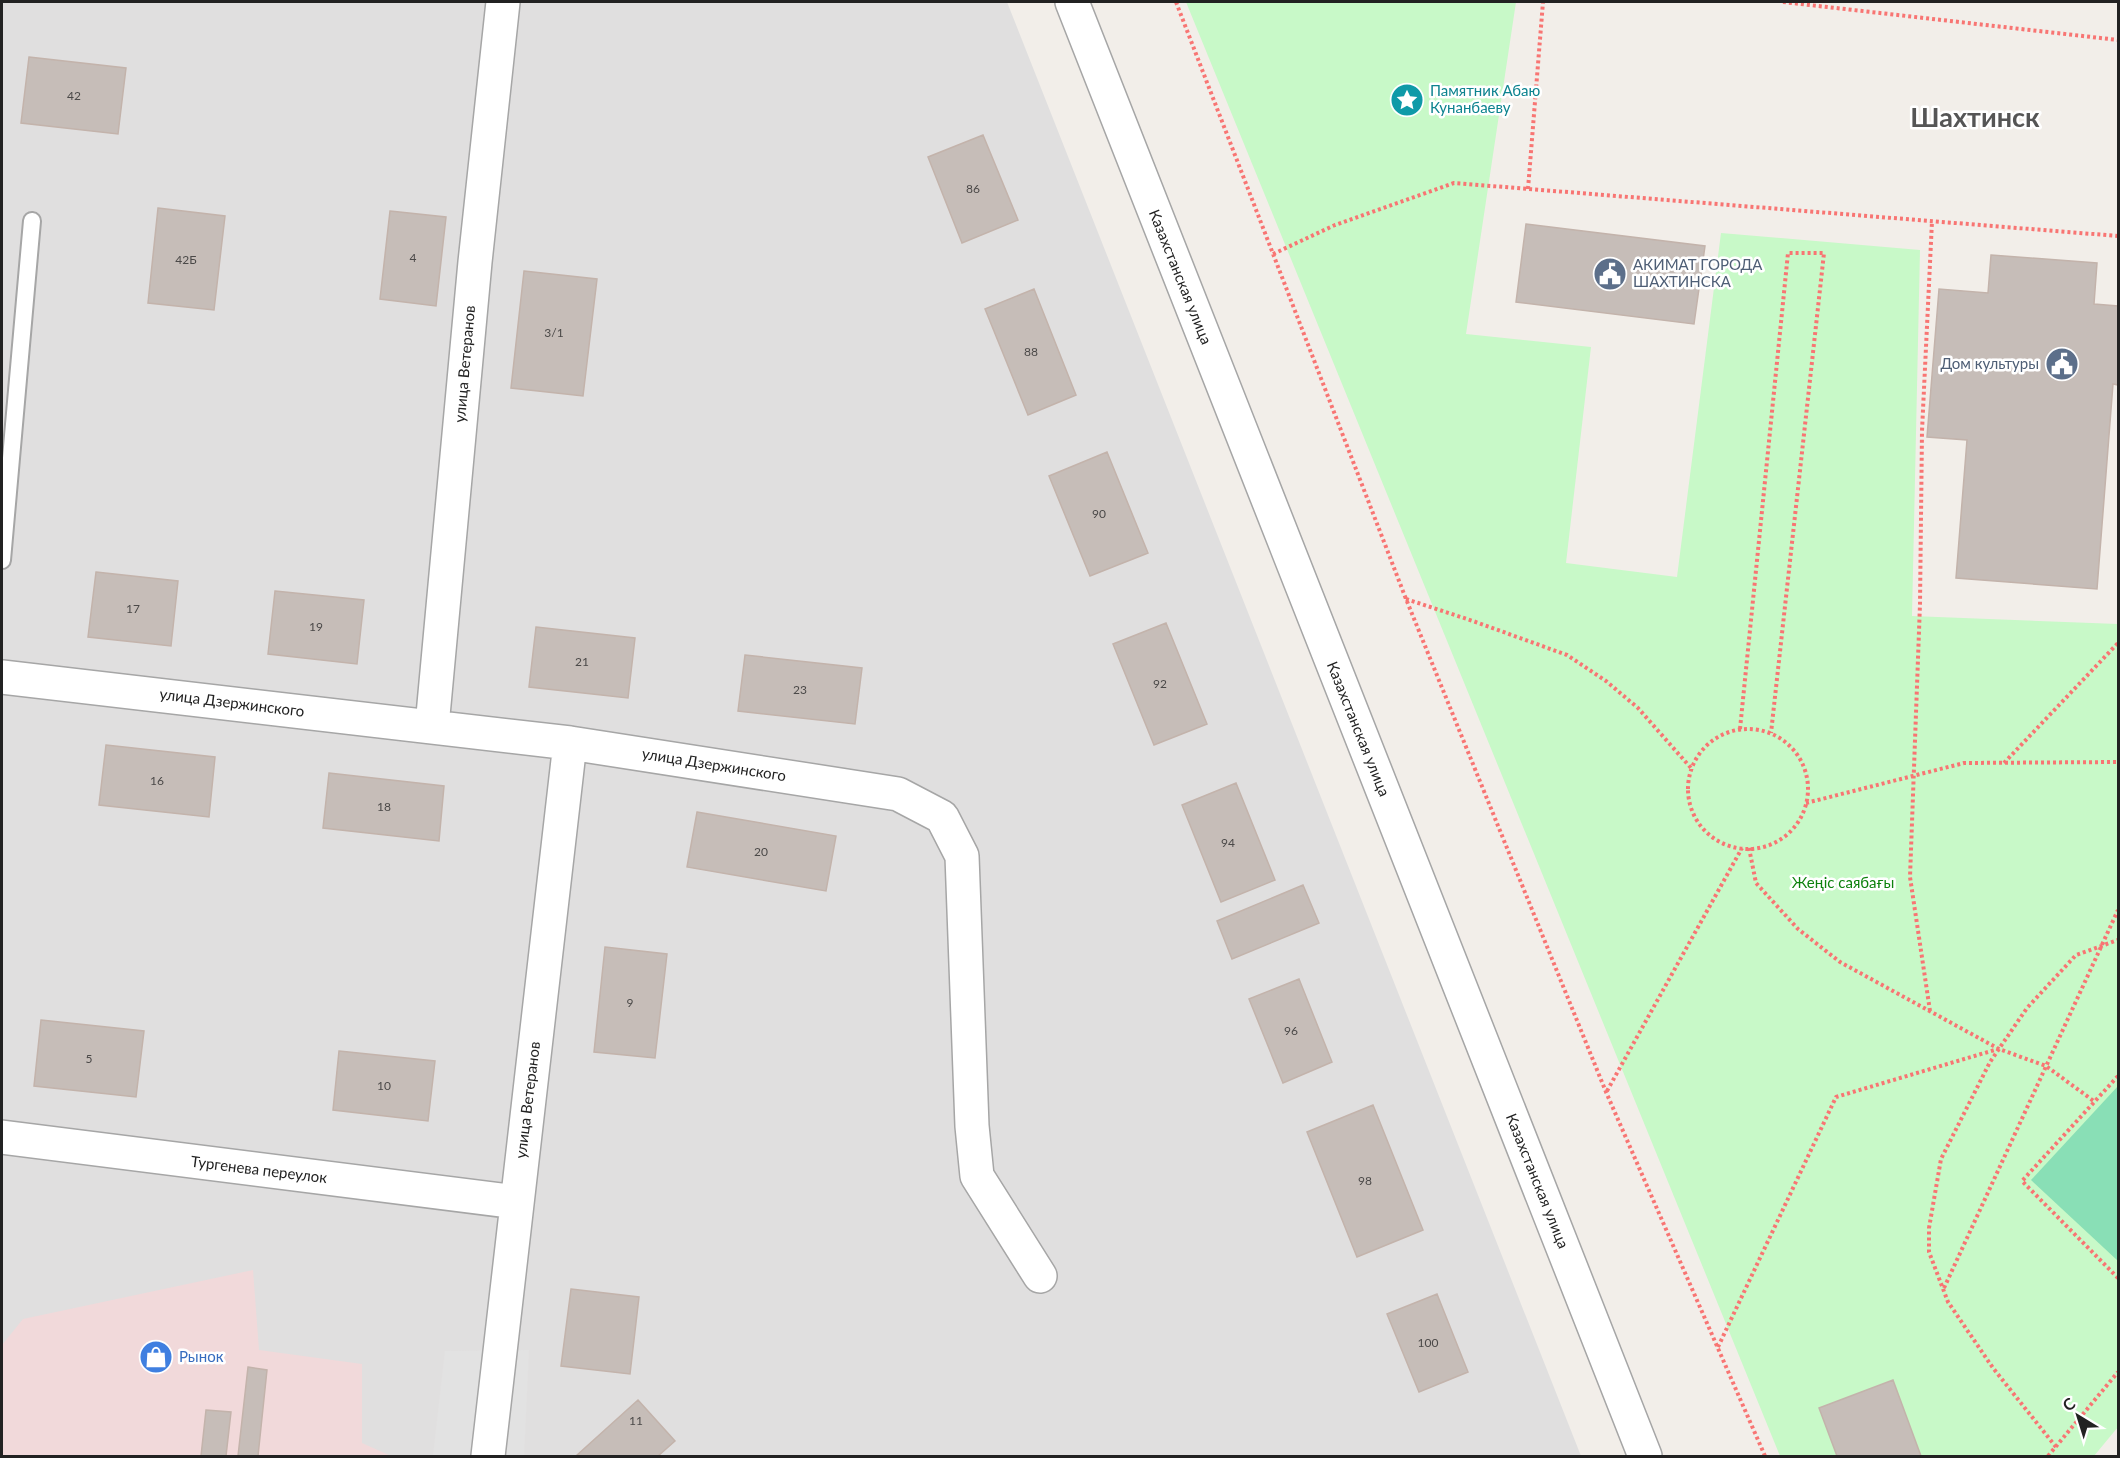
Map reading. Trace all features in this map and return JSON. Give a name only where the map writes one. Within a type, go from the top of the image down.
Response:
[{"type":"street","name":"улица Ветеранов","points":[[432,726],[473,274],[503,2]]},
{"type":"street","name":"Казахстанская улица","points":[[1072,2],[1645,1456]]},
{"type":"street","name":"улица Дзержинского","points":[[2,677],[570,743],[898,794],[942,817],[962,856],[972,1126],[977,1176],[1040,1276]]},
{"type":"street","name":"улица Ветеранов","points":[[488,1456],[570,743]]},
{"type":"street","name":"Тургенева переулок","points":[[2,1137],[516,1202]]},
{"type":"lane","points":[[2,560],[32,221]]},
{"type":"path","points":[[1176,2],[1406,599],[1606,1092],[1765,1456]]},
{"type":"path","points":[[1528,189],[1543,2]]},
{"type":"path","points":[[1783,2],[2118,40]]},
{"type":"path","points":[[1273,254],[1335,225],[1454,183],[2118,236]]},
{"type":"path","points":[[1930,1011],[1910,877],[1915,776],[1922,431],[1932,221]]},
{"type":"path","points":[[1740,729],[1788,253],[1824,253],[1771,733]]},
{"type":"path","points":[[1406,599],[1567,655],[1606,681],[1638,708],[1691,768]]},
{"type":"path","points":[[2004,763],[2118,643]]},
{"type":"path","points":[[1740,729],[1758,729],[1771,733],[1789,745],[1799,758],[1806,774],[1808,790],[1806,803],[1797,823],[1785,835],[1771,844],[1749,848],[1721,843],[1707,833],[1695,820],[1689,804],[1687,787],[1691,768],[1698,755],[1710,742],[1725,733],[1740,729]]},
{"type":"path","points":[[1806,803],[1964,763],[2118,762]]},
{"type":"path","points":[[1606,1092],[1742,848]]},
{"type":"path","points":[[1749,848],[1756,883],[1798,929],[1840,962],[1999,1049],[2046,1066],[2095,1102]]},
{"type":"path","points":[[1943,1288],[2118,910]]},
{"type":"path","points":[[2056,1447],[1993,1368],[1948,1302],[1929,1252],[1929,1228],[1941,1159],[1990,1062],[2027,1008],[2076,955],[2118,940]]},
{"type":"path","points":[[1718,1348],[1836,1097],[1999,1049]]},
{"type":"path","points":[[2118,1076],[2022,1181],[2118,1278]]},
{"type":"path","points":[[2048,1456],[2118,1372]]},
{"type":"shaded area","points":[[2,2],[1007,2],[1581,1456],[2,1456]]},
{"type":"shaded area","name":"Рынок","points":[[253,1270],[259,1350],[362,1364],[362,1443],[391,1456],[2,1456],[2,1345],[23,1319]]},
{"type":"shaded area","points":[[529,1350],[524,1456],[433,1456],[445,1351]]},
{"type":"green space","name":"Жеңіс саябағы","points":[[1186,2],[1516,2],[1466,334],[1591,347],[1566,563],[1677,577],[1721,233],[1920,250],[1912,616],[2118,624],[2118,1427],[2094,1456],[1780,1456]]},
{"type":"green space","points":[[2118,1086],[2118,1261],[2031,1180]]},
{"type":"building","points":[[29,57],[126,68],[118,134],[21,123]]},
{"type":"building","points":[[983,135],[1018,220],[962,243],[928,157]]},
{"type":"building","points":[[158,208],[225,216],[214,310],[148,303]]},
{"type":"building","points":[[390,211],[446,217],[436,306],[380,299]]},
{"type":"building","name":"АКИМАТ ГОРОДА ШАХТИНСКА","points":[[1526,224],[1705,246],[1694,324],[1516,302]]},
{"type":"building","points":[[1991,255],[2097,263],[2094,304],[2118,306],[2118,385],[2113,384],[2097,589],[1956,578],[1967,440],[1927,437],[1939,289],[1988,293]]},
{"type":"building","points":[[524,271],[597,279],[583,396],[511,388]]},
{"type":"building","points":[[1034,289],[1076,395],[1028,415],[985,309]]},
{"type":"building","points":[[1107,452],[1148,553],[1090,576],[1049,476]]},
{"type":"building","points":[[96,572],[178,581],[171,646],[88,637]]},
{"type":"building","points":[[275,591],[364,600],[357,664],[268,654]]},
{"type":"building","points":[[1166,623],[1207,724],[1154,745],[1113,644]]},
{"type":"building","points":[[536,627],[635,638],[628,698],[529,687]]},
{"type":"building","points":[[745,655],[862,668],[855,724],[738,711]]},
{"type":"building","points":[[106,745],[215,757],[209,817],[99,805]]},
{"type":"building","points":[[329,773],[444,786],[439,841],[323,828]]},
{"type":"building","points":[[1236,783],[1275,880],[1221,902],[1182,805]]},
{"type":"building","points":[[697,812],[836,836],[826,891],[687,867]]},
{"type":"building","points":[[1303,885],[1319,923],[1232,959],[1217,921]]},
{"type":"building","points":[[605,947],[667,954],[655,1058],[594,1052]]},
{"type":"building","points":[[1299,979],[1332,1062],[1283,1083],[1249,999]]},
{"type":"building","points":[[41,1020],[144,1031],[136,1097],[34,1086]]},
{"type":"building","points":[[339,1051],[435,1061],[428,1121],[333,1110]]},
{"type":"building","points":[[1373,1105],[1423,1230],[1357,1257],[1307,1132]]},
{"type":"building","points":[[571,1289],[639,1297],[630,1374],[561,1366]]},
{"type":"building","points":[[1437,1294],[1468,1372],[1419,1392],[1387,1314]]},
{"type":"building","points":[[248,1367],[267,1370],[258,1456],[238,1456]]},
{"type":"building","points":[[1893,1380],[1921,1456],[1837,1456],[1819,1408]]},
{"type":"building","points":[[638,1400],[675,1441],[658,1456],[576,1456]]},
{"type":"building","points":[[206,1410],[231,1412],[226,1456],[201,1456]]},
{"type":"place","name":"Памятник Абаю Кунанбаеву","points":[[1407,100]]},
{"type":"place","name":"АКИМАТ ГОРОДА ШАХТИНСКА","points":[[1610,274]]},
{"type":"place","name":"Дом культуры","points":[[2062,364]]},
{"type":"place","name":"Рынок","points":[[156,1357]]},
{"type":"district","name":"Шахтинск","points":[[1975,118]]}]
